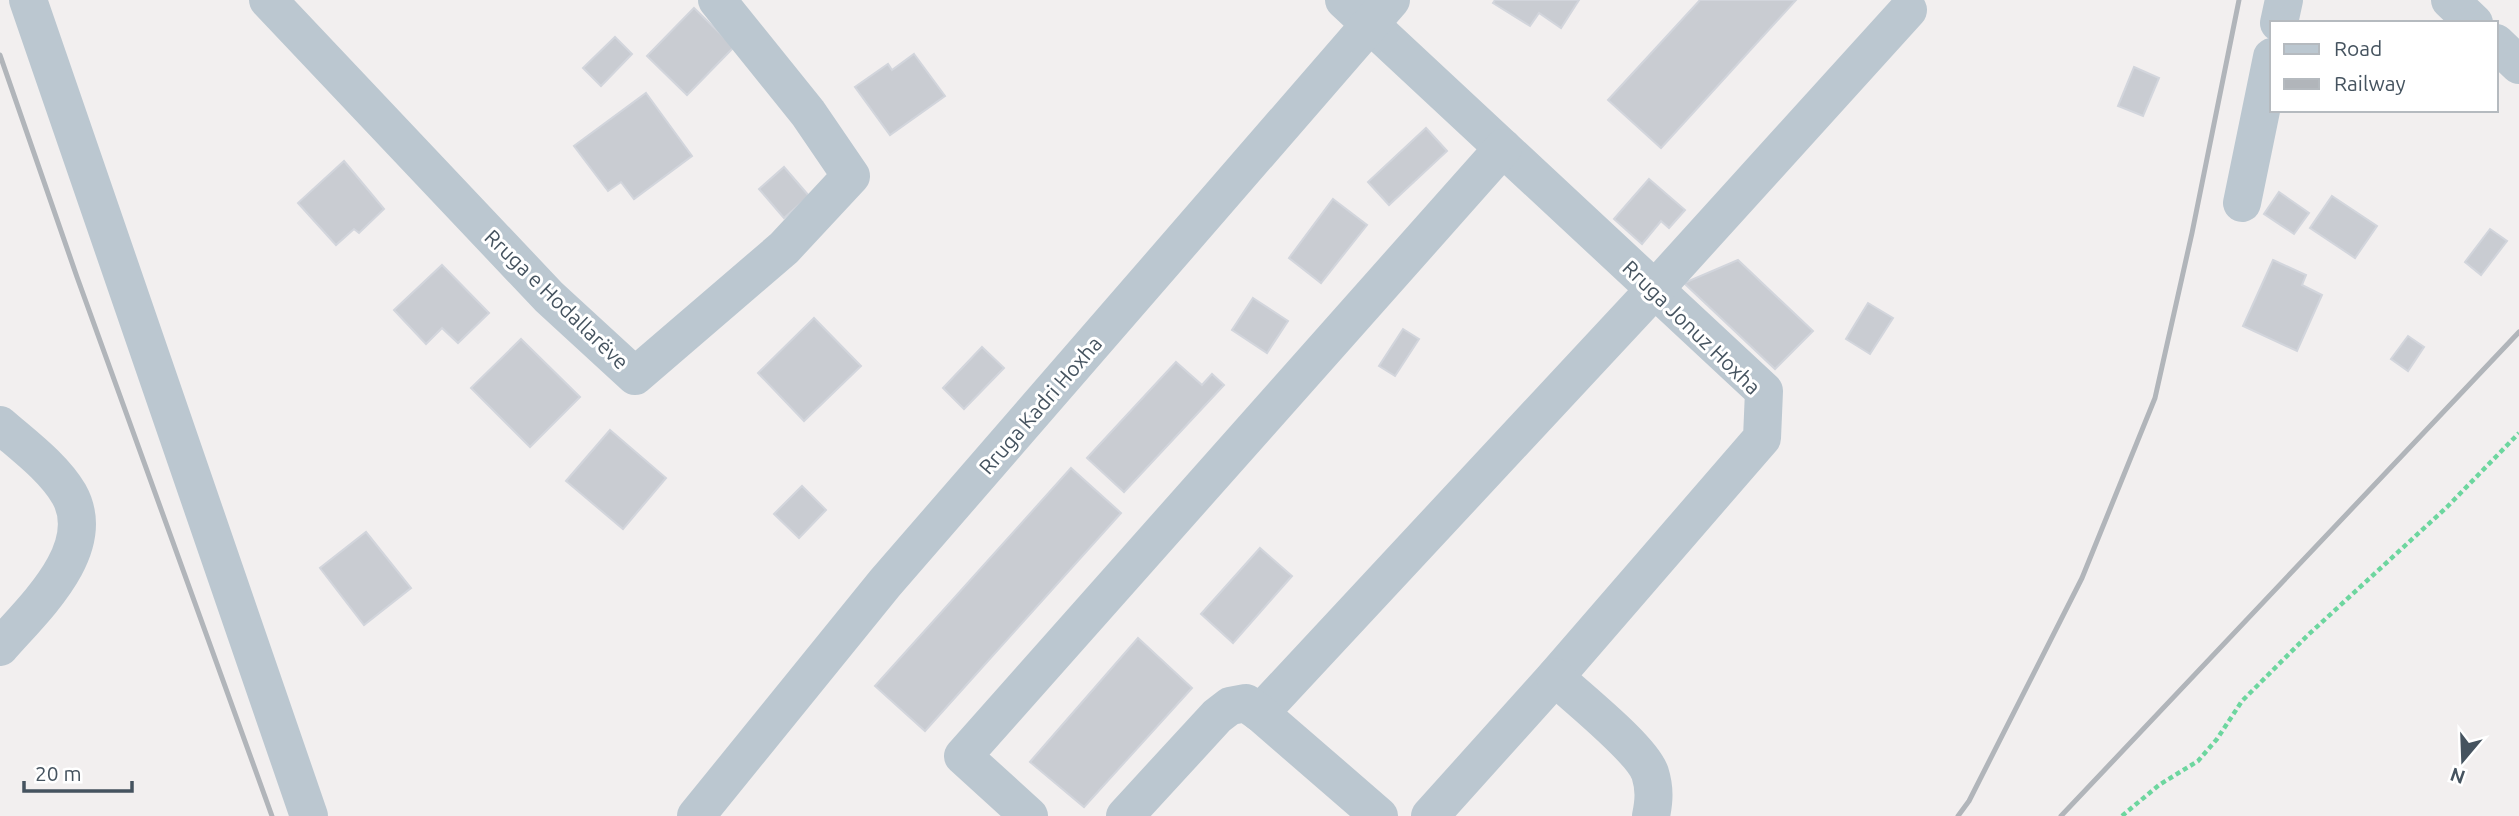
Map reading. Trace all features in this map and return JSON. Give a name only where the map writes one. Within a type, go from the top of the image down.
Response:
[{"type":"street","points":[[28,0],[309,816]]},
{"type":"street","name":"Rruga e Hodallarëve","points":[[268,0],[549,297],[635,376],[784,248],[851,176],[808,113],[718,0]]},
{"type":"street","points":[[2280,21],[2284,0]]},
{"type":"street","points":[[2450,0],[2472,21]]},
{"type":"street","name":"Rruga Jonuz Hoxha","points":[[1368,8],[1503,148],[1764,391],[1762,438],[1555,677],[1430,816]]},
{"type":"street","name":"Rruga Kadri Hoxha","points":[[696,816],[885,583],[1368,8]]},
{"type":"street","points":[[1260,713],[1656,289],[1908,10]]},
{"type":"street","points":[[2498,45],[2519,65]]},
{"type":"street","points":[[2242,203],[2270,67]]},
{"type":"street","points":[[1029,816],[963,756],[1503,148]]},
{"type":"street","points":[[0,425],[54,474],[69,494],[76,510],[78,528],[73,548],[51,588],[0,646]]},
{"type":"street","points":[[1555,677],[1634,750],[1649,771],[1655,793],[1651,816]]},
{"type":"street","points":[[1125,816],[1217,716],[1230,706],[1246,704],[1260,713],[1379,816]]},
{"type":"path","points":[[2122,816],[2159,785],[2198,761],[2217,739],[2242,701],[2308,635],[2447,507],[2519,433]]},
{"type":"building","points":[[1495,0],[1579,0],[1561,28],[1539,13],[1530,26],[1493,3]]},
{"type":"building","points":[[1700,0],[1796,0],[1661,148],[1608,100]]},
{"type":"building","points":[[694,8],[734,47],[687,95],[647,56]]},
{"type":"building","points":[[615,37],[632,54],[601,86],[583,68]]},
{"type":"building","points":[[914,54],[945,96],[890,135],[855,87],[888,64],[892,70]]},
{"type":"building","points":[[2134,67],[2159,78],[2143,116],[2118,106]]},
{"type":"building","points":[[646,93],[692,156],[634,199],[621,182],[608,191],[574,146]]},
{"type":"building","points":[[1426,128],[1447,151],[1389,205],[1368,182]]},
{"type":"building","points":[[344,161],[384,209],[359,233],[354,229],[336,245],[298,203]]},
{"type":"building","points":[[784,167],[809,196],[784,218],[759,189]]},
{"type":"building","points":[[1649,179],[1685,210],[1669,228],[1661,221],[1642,244],[1614,219]]},
{"type":"building","points":[[2279,192],[2309,213],[2294,234],[2264,214]]},
{"type":"building","points":[[2332,196],[2377,226],[2355,258],[2310,228]]},
{"type":"building","points":[[1333,199],[1367,225],[1321,283],[1289,258]]},
{"type":"building","points":[[2490,229],[2507,241],[2481,275],[2465,262]]},
{"type":"building","points":[[1738,260],[1813,331],[1775,369],[1684,283]]},
{"type":"building","points":[[2273,260],[2306,275],[2302,285],[2322,295],[2297,351],[2243,326]]},
{"type":"building","points":[[442,265],[489,313],[458,343],[442,328],[426,344],[394,310]]},
{"type":"building","points":[[1253,298],[1288,321],[1267,353],[1232,330]]},
{"type":"building","points":[[1868,303],[1893,318],[1870,354],[1846,339]]},
{"type":"building","points":[[814,318],[861,366],[804,421],[758,373]]},
{"type":"building","points":[[1403,329],[1419,339],[1395,376],[1379,366]]},
{"type":"building","points":[[2408,336],[2424,347],[2408,371],[2391,359]]},
{"type":"building","points":[[521,339],[580,397],[530,447],[471,388]]},
{"type":"building","points":[[982,347],[1004,368],[964,409],[943,388]]},
{"type":"building","points":[[1176,362],[1202,385],[1212,374],[1224,385],[1124,492],[1087,458]]},
{"type":"building","points":[[610,430],[666,478],[623,529],[566,481]]},
{"type":"building","points":[[1071,468],[1121,513],[925,731],[875,686]]},
{"type":"building","points":[[802,486],[826,510],[799,538],[774,514]]},
{"type":"building","points":[[366,532],[411,588],[364,625],[320,568]]},
{"type":"building","points":[[1260,548],[1292,576],[1233,643],[1201,614]]},
{"type":"building","points":[[1138,638],[1192,688],[1084,807],[1030,762]]},
{"type":"railway","points":[[1958,816],[1969,801],[2082,578],[2155,398],[2192,233],[2239,0]]},
{"type":"railway","points":[[0,55],[77,277],[272,816]]},
{"type":"railway","points":[[2061,816],[2519,332]]}]
